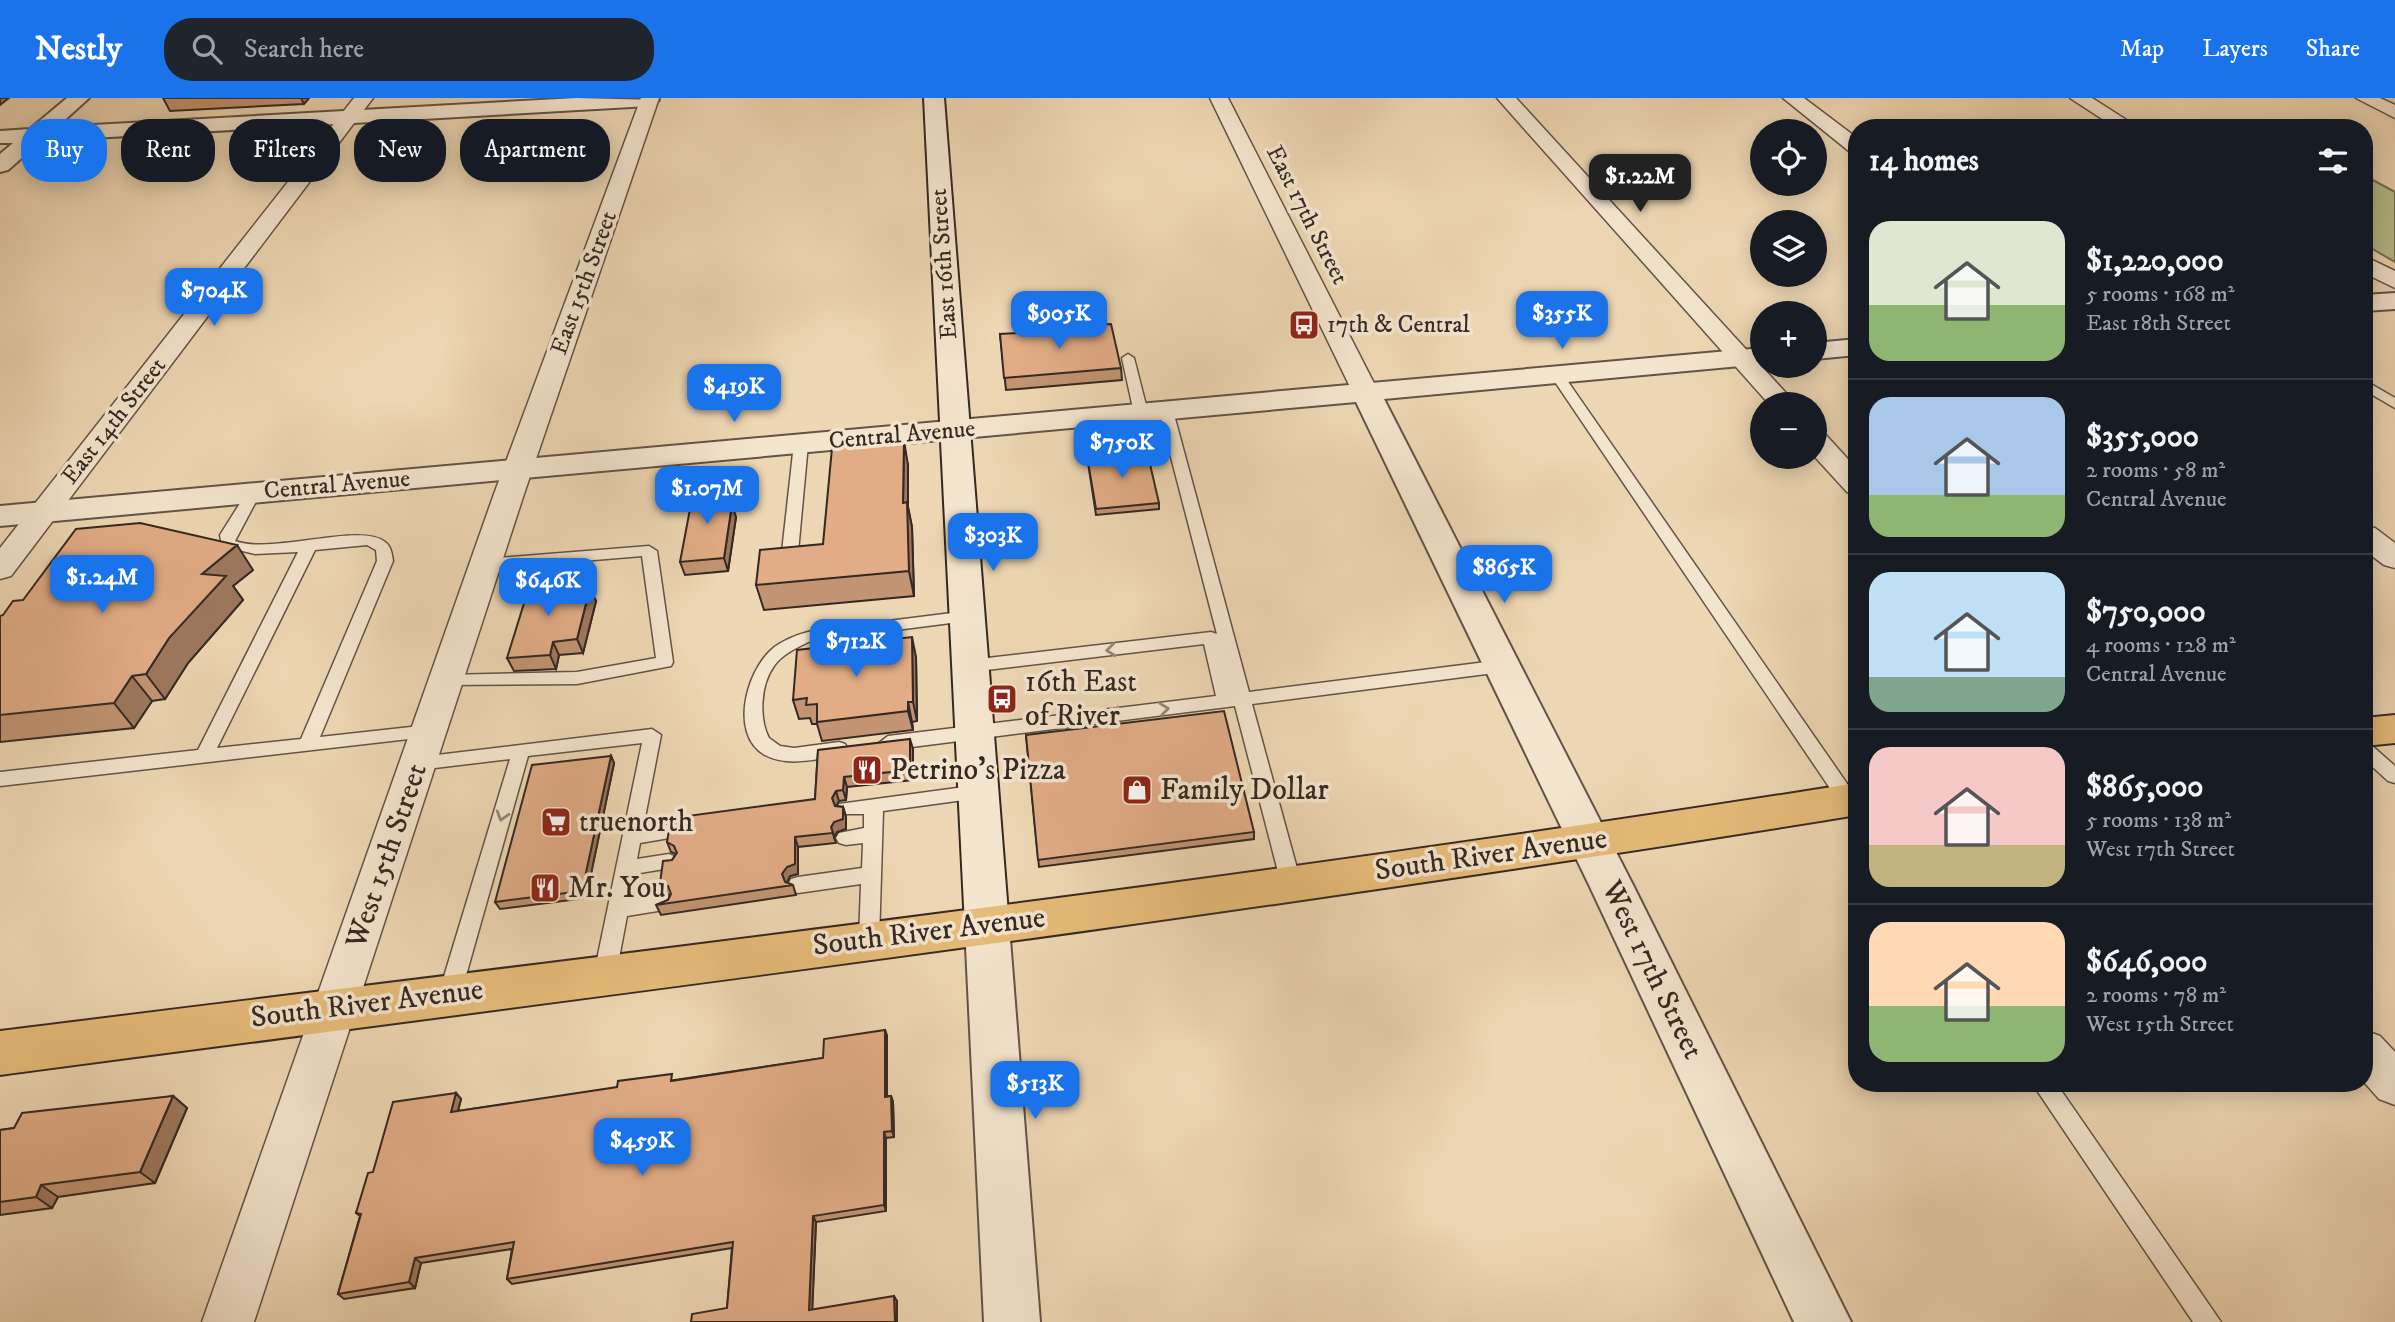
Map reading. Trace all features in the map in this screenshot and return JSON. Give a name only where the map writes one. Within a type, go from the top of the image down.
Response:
[{"type":"main road","points":[[2373,731],[2395,729]]},
{"type":"main road","name":"South River Avenue","points":[[0,1053],[987,926],[1848,805]]},
{"type":"street","points":[[55,119],[79,98]]},
{"type":"street","name":"East 16th Street","points":[[934,98],[1012,1322]]},
{"type":"street","name":"East 17th Street","points":[[1219,98],[1366,393]]},
{"type":"street","points":[[1506,98],[1750,355]]},
{"type":"street","points":[[1791,98],[1848,141]]},
{"type":"street","points":[[2079,98],[2115,119]]},
{"type":"street","points":[[2365,98],[2395,112]]},
{"type":"street","points":[[107,129],[356,107],[657,99]]},
{"type":"street","name":"East 15th Street","points":[[518,468],[657,99]]},
{"type":"street","name":"East 14th Street","points":[[0,569],[356,107]]},
{"type":"street","points":[[0,137],[21,136]]},
{"type":"street","points":[[0,165],[21,148]]},
{"type":"street","points":[[2373,268],[2395,281]]},
{"type":"street","points":[[2373,302],[2395,301]]},
{"type":"street","points":[[1827,350],[1848,348]]},
{"type":"street","name":"Central Avenue","points":[[0,516],[1750,357]]},
{"type":"street","name":"West 17th Street","points":[[1366,393],[1590,842],[1823,1322]]},
{"type":"street","points":[[1827,453],[1848,476]]},
{"type":"street","name":"West 15th Street","points":[[228,1322],[518,468]]},
{"type":"street","points":[[2373,541],[2395,558]]},
{"type":"street","points":[[2373,1060],[2395,1084]]},
{"type":"lane","points":[[1128,358],[1153,412],[1235,700],[1291,883]]},
{"type":"lane","points":[[1557,376],[1848,795]]},
{"type":"lane","points":[[2373,390],[2395,404]]},
{"type":"lane","points":[[790,552],[801,444]]},
{"type":"lane","points":[[254,492],[228,535],[227,543],[248,549],[368,540],[379,543],[385,550],[385,561],[308,744]]},
{"type":"lane","points":[[204,756],[310,544]]},
{"type":"lane","points":[[446,681],[577,678],[665,662],[649,551],[486,564]]},
{"type":"lane","points":[[968,616],[808,636],[785,647],[767,662],[759,676],[754,705],[757,731],[767,748],[784,754],[862,746],[1502,666]]},
{"type":"lane","points":[[970,666],[1211,638],[1235,700]]},
{"type":"lane","points":[[0,779],[308,744],[521,751],[652,735],[604,974]]},
{"type":"lane","points":[[450,993],[521,751]]},
{"type":"lane","points":[[2373,757],[2395,776]]},
{"type":"lane","points":[[846,808],[979,792]]},
{"type":"lane","points":[[869,940],[874,805]]},
{"type":"lane","points":[[632,837],[674,831]]},
{"type":"lane","points":[[846,838],[872,834]]},
{"type":"lane","points":[[625,868],[669,862]]},
{"type":"lane","points":[[798,885],[872,875]]},
{"type":"lane","points":[[617,909],[663,903]]},
{"type":"lane","points":[[2049,1092],[2208,1322]]},
{"type":"green space","points":[[2373,180],[2395,192],[2395,262],[2373,249]]},
{"type":"building","points":[[1111,324],[1121,368],[1004,378],[1000,334],[1017,333],[1017,330]]},
{"type":"building","points":[[904,441],[903,503],[907,502],[909,571],[756,585],[760,550],[823,544],[832,448]]},
{"type":"building","points":[[1147,451],[1159,503],[1096,509],[1087,456]]},
{"type":"building","points":[[723,485],[719,506],[732,504],[724,558],[680,562],[694,488]]},
{"type":"building","points":[[140,523],[237,545],[202,574],[226,576],[169,638],[146,674],[132,676],[114,703],[0,715],[0,616],[13,601],[23,600],[76,529]]},
{"type":"building","points":[[571,580],[567,591],[590,588],[577,639],[553,642],[550,655],[507,658],[530,584]]},
{"type":"building","points":[[912,637],[913,702],[908,702],[908,711],[817,722],[817,704],[806,705],[807,698],[793,700],[797,650]]},
{"type":"building","name":"Family Dollar","points":[[1224,711],[1254,832],[1038,860],[1026,735]]},
{"type":"building","points":[[910,739],[910,770],[844,777],[843,790],[836,791],[832,798],[835,806],[843,807],[843,819],[834,822],[831,827],[833,833],[795,837],[795,864],[787,867],[782,874],[785,882],[793,885],[656,905],[668,900],[671,894],[668,886],[660,883],[663,861],[672,860],[677,853],[674,846],[667,842],[669,830],[677,829],[682,822],[680,817],[815,799],[818,750]]},
{"type":"building","points":[[611,756],[582,891],[495,902],[532,765]]},
{"type":"building","points":[[885,1030],[885,1097],[891,1096],[892,1131],[884,1132],[884,1205],[813,1216],[809,1310],[894,1296],[895,1322],[691,1322],[692,1314],[727,1308],[733,1242],[507,1279],[514,1242],[415,1258],[409,1282],[338,1294],[361,1214],[356,1213],[368,1173],[373,1172],[393,1102],[456,1093],[451,1112],[617,1087],[618,1081],[672,1074],[671,1081],[823,1058],[824,1039]]},
{"type":"building","points":[[173,1096],[140,1172],[41,1185],[36,1197],[0,1202],[0,1130],[14,1128],[22,1113]]},
{"type":"place","name":"17th & Central","points":[[1304,325]]},
{"type":"place","name":"16th East of River","points":[[1002,699]]},
{"type":"place","name":"Petrino's Pizza","points":[[867,770]]},
{"type":"place","name":"Family Dollar","points":[[1137,790]]},
{"type":"place","name":"truenorth","points":[[556,822]]},
{"type":"place","name":"Mr. You","points":[[545,888]]}]
